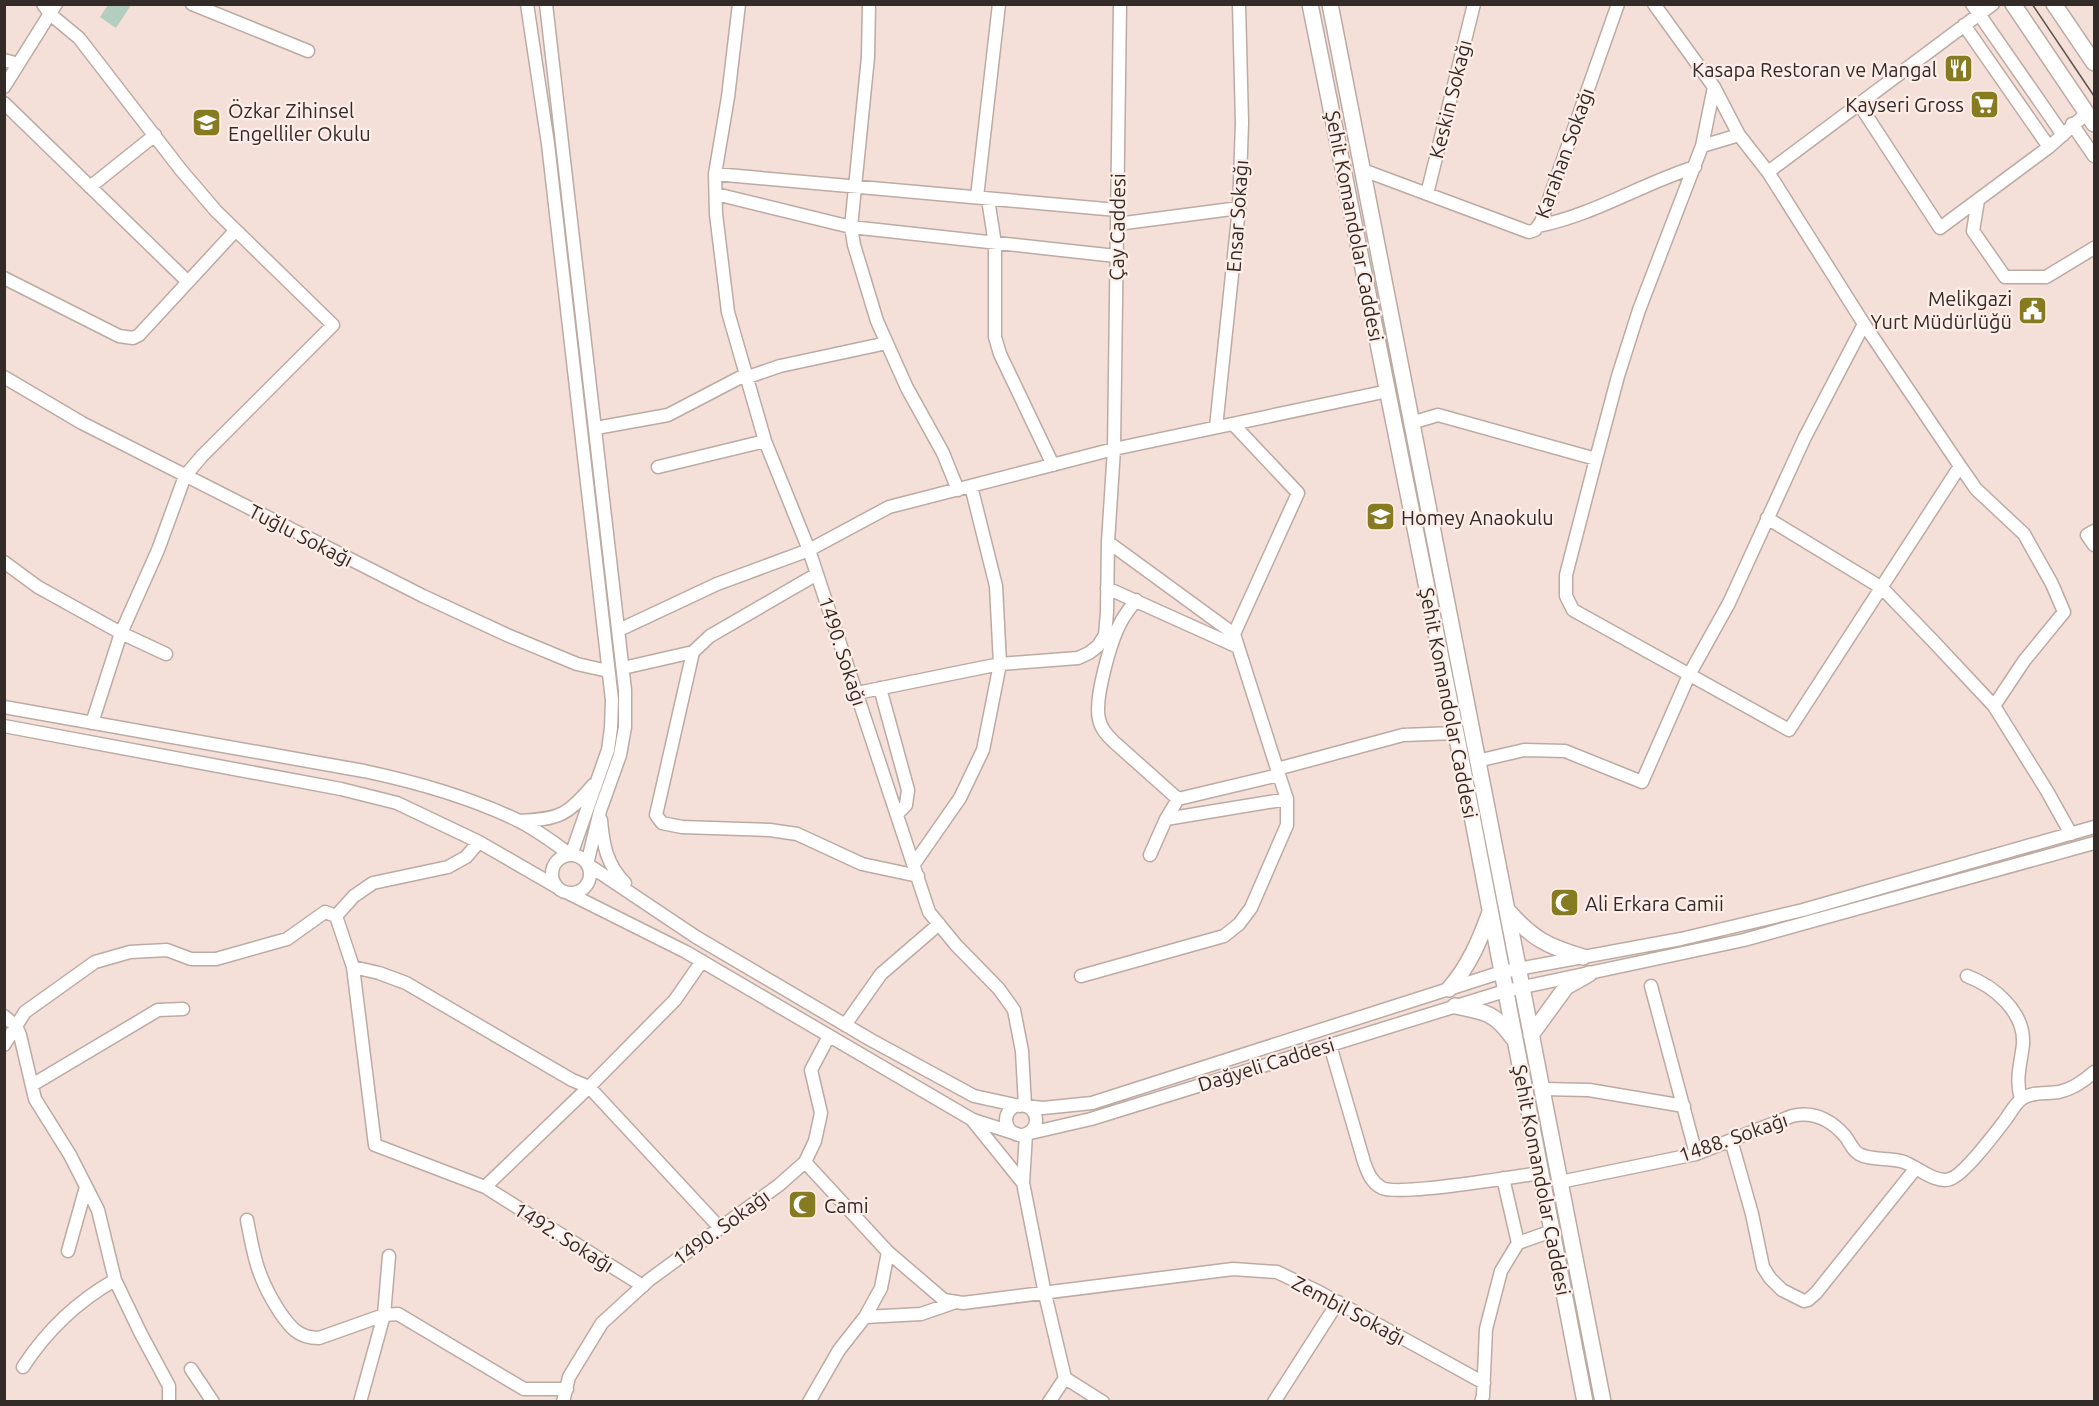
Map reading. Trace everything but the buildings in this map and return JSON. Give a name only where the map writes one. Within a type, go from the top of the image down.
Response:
[{"type":"main road","name":"Şehit Komandolar Caddesi","points":[[1310,4],[1456,733],[1585,1401]]},
{"type":"main road","name":"Şehit Komandolar Caddesi","points":[[1330,4],[1603,1401]]},
{"type":"main road","points":[[2013,4],[2091,119]]},
{"type":"main road","points":[[2054,4],[2094,63]]},
{"type":"main road","points":[[1507,909],[1539,940],[1556,949],[1583,957]]},
{"type":"main road","points":[[1449,989],[1461,975],[1472,956],[1490,912]]},
{"type":"main road","points":[[1531,1035],[1566,987],[1589,974]]},
{"type":"main road","points":[[1455,1006],[1494,1016],[1515,1040]]},
{"type":"street","points":[[192,4],[308,51]]},
{"type":"street","points":[[527,4],[548,144],[612,700],[608,750],[572,855]]},
{"type":"street","points":[[546,4],[619,630],[625,727],[620,755],[600,811],[588,864],[591,876],[580,891],[562,890]]},
{"type":"street","name":"1490. Sokağı","points":[[739,4],[728,97],[715,174],[716,214],[728,312],[765,441],[810,550],[929,912],[1014,1010],[1022,1051],[1023,1106]]},
{"type":"street","points":[[869,4],[868,57],[851,227],[854,245],[887,343],[907,388],[943,453],[958,490]]},
{"type":"street","points":[[999,4],[982,198],[995,244],[995,337],[1000,354],[1053,465]]},
{"type":"street","name":"Çay Caddesi","points":[[857,693],[1000,664],[1078,658],[1098,646],[1105,635],[1107,542],[1114,449],[1120,4]]},
{"type":"street","name":"Ensar Sokağı","points":[[1216,427],[1239,208],[1242,123],[1239,4]]},
{"type":"street","name":"Keskin Sokağı","points":[[1427,194],[1474,4]]},
{"type":"street","name":"Karahan Sokağı","points":[[1362,170],[1528,232],[1538,226],[1618,4]]},
{"type":"street","points":[[1654,4],[1714,87],[1739,135],[1768,172],[1864,324],[1960,466],[1976,489],[2024,534],[2052,584],[2064,612],[2024,661],[1994,706]]},
{"type":"street","points":[[1768,172],[1964,25],[1975,10],[1993,4]]},
{"type":"street","points":[[4,87],[50,8],[79,38],[192,183],[235,231],[333,325],[196,462],[185,476],[158,550],[121,633],[92,723]]},
{"type":"street","points":[[1975,10],[2063,135]]},
{"type":"street","points":[[1964,25],[2049,147]]},
{"type":"street","points":[[4,60],[18,64]]},
{"type":"street","points":[[1714,87],[1702,146],[1639,310],[1618,376],[1566,575],[1566,596],[1573,610],[1789,730],[1960,466]]},
{"type":"street","points":[[4,103],[187,281]]},
{"type":"street","points":[[1859,104],[1940,228],[2049,147],[2072,124],[2091,119]]},
{"type":"street","points":[[2072,124],[2094,156]]},
{"type":"street","points":[[90,188],[155,135]]},
{"type":"street","points":[[1702,146],[1739,135]]},
{"type":"street","points":[[1538,226],[1580,215],[1659,180],[1695,167]]},
{"type":"street","points":[[715,174],[1117,210]]},
{"type":"street","points":[[716,194],[851,227],[1116,256]]},
{"type":"street","points":[[1978,200],[1973,231],[2005,277],[2046,277],[2094,248]]},
{"type":"street","points":[[1117,224],[1239,208]]},
{"type":"street","points":[[4,278],[126,338],[139,335],[235,231]]},
{"type":"street","points":[[1477,761],[1498,758],[1524,750],[1565,751],[1642,782],[1689,675],[1729,603],[1805,437],[1864,324]]},
{"type":"street","points":[[596,428],[668,415],[736,379],[780,366],[887,343]]},
{"type":"street","name":"Tuğlu Sokağı","points":[[4,377],[82,423],[329,550],[465,616],[577,664],[608,671]]},
{"type":"street","points":[[619,630],[717,584],[810,550],[889,507],[1114,449],[1388,391]]},
{"type":"street","points":[[1411,423],[1438,415],[1596,459]]},
{"type":"street","points":[[1233,424],[1298,493],[1234,634]]},
{"type":"street","points":[[658,467],[765,441]]},
{"type":"street","points":[[693,652],[656,815],[662,823],[682,827],[770,830],[798,834],[862,864],[916,870],[960,798],[983,750],[1000,664],[996,586],[971,486]]},
{"type":"street","points":[[1767,518],[1882,588],[1994,706],[2071,834]]},
{"type":"street","points":[[2094,531],[2087,535],[2094,545]]},
{"type":"street","points":[[1081,976],[1224,936],[1239,924],[1251,908],[1287,825],[1287,799],[1234,634],[1107,542]]},
{"type":"street","points":[[4,562],[38,587],[121,633],[166,654]]},
{"type":"street","points":[[623,668],[693,652],[710,636],[817,574]]},
{"type":"street","points":[[1107,588],[1238,646]]},
{"type":"street","points":[[1136,600],[1122,620],[1113,641],[1099,696],[1097,709],[1099,721],[1105,733],[1178,800]]},
{"type":"street","points":[[880,688],[908,790],[906,805],[897,814]]},
{"type":"street","points":[[4,706],[388,776],[454,794],[519,821],[572,855],[578,856],[642,902]]},
{"type":"street","points":[[4,726],[364,794],[406,807],[479,842],[562,890],[702,961],[972,1120],[1022,1134],[1034,1129],[1036,1120],[1033,1112],[1023,1106],[1011,1110],[1007,1119],[1009,1128],[1022,1134]]},
{"type":"street","points":[[1150,855],[1166,819],[1178,800],[1403,735],[1456,733]]},
{"type":"street","points":[[519,821],[550,819],[565,813],[577,804],[598,780]]},
{"type":"street","points":[[1166,819],[1287,799]]},
{"type":"street","points":[[600,811],[606,857],[616,874],[642,902]]},
{"type":"street","name":"Dağyeli Caddesi","points":[[642,902],[696,937],[957,1089],[974,1096],[1043,1108],[1092,1103],[1502,972],[1681,939],[1803,910],[2094,827]]},
{"type":"street","points":[[336,916],[354,896],[373,883],[448,867],[466,857],[479,842]]},
{"type":"street","name":"Dağyeli Caddesi","points":[[1022,1134],[1091,1119],[1505,991],[1744,940],[2094,843]]},
{"type":"street","points":[[562,890],[552,876],[555,863],[572,855]]},
{"type":"street","points":[[4,1045],[25,1012],[95,962],[130,952],[167,950],[191,959],[216,959],[287,939],[326,912],[336,916],[353,967],[379,973],[406,984],[572,1080],[589,1087],[720,1228]]},
{"type":"street","points":[[845,1025],[881,974],[939,924]]},
{"type":"street","points":[[484,1187],[589,1087],[675,1000],[702,961]]},
{"type":"street","name":"1492. Sokağı","points":[[353,967],[375,1145],[484,1187],[643,1286]]},
{"type":"street","points":[[1967,976],[2000,995],[2019,1024],[2023,1040],[2017,1079],[2020,1099],[2030,1095],[2073,1088],[2094,1071]]},
{"type":"street","points":[[1651,986],[1696,1154]]},
{"type":"street","points":[[32,1085],[158,1010],[183,1009]]},
{"type":"street","points":[[4,1016],[15,1026],[35,1099],[70,1155],[98,1210],[114,1280],[169,1386],[169,1401]]},
{"type":"street","name":"1490. Sokağı","points":[[563,1401],[569,1377],[602,1323],[643,1286],[779,1185],[805,1162],[815,1141],[821,1113],[811,1070],[829,1036]]},
{"type":"street","points":[[1330,1045],[1364,1162],[1371,1179],[1384,1189],[1410,1190],[1540,1173]]},
{"type":"street","points":[[1542,1089],[1589,1090],[1684,1106]]},
{"type":"street","name":"1488. Sokağı","points":[[1560,1182],[1696,1154],[1792,1116],[1813,1115],[1831,1124],[1862,1156],[1894,1159],[1941,1180],[1955,1177],[1992,1137],[2020,1099]]},
{"type":"street","points":[[972,1120],[1023,1183]]},
{"type":"street","points":[[1022,1134],[1023,1183],[1045,1294],[1065,1378],[1103,1401]]},
{"type":"street","points":[[1731,1140],[1752,1214],[1763,1267],[1782,1290],[1804,1300],[1808,1300],[1816,1293],[1916,1168]]},
{"type":"street","points":[[805,1162],[888,1252],[935,1294],[953,1303]]},
{"type":"street","points":[[1503,1178],[1518,1243]]},
{"type":"street","points":[[68,1251],[86,1187]]},
{"type":"street","points":[[247,1220],[255,1262],[267,1292],[294,1330],[308,1338],[319,1338],[384,1315],[398,1314],[524,1389],[567,1389]]},
{"type":"street","points":[[1481,1401],[1486,1329],[1501,1271],[1518,1243],[1552,1231]]},
{"type":"street","points":[[808,1401],[839,1350],[866,1317],[881,1288],[888,1252]]},
{"type":"street","points":[[360,1401],[384,1315],[390,1256]]},
{"type":"street","name":"Zembil Sokağı","points":[[866,1317],[921,1314],[953,1303],[1045,1294],[1233,1269],[1277,1272],[1338,1302],[1484,1383]]},
{"type":"street","points":[[23,1367],[44,1338],[69,1312],[114,1280]]},
{"type":"street","points":[[1274,1401],[1338,1302]]},
{"type":"street","points":[[191,1369],[213,1401]]},
{"type":"street","points":[[1049,1401],[1065,1378]]},
{"type":"green space","points":[[108,5],[131,5],[116,28],[100,17]]},
{"type":"tram line","points":[[2032,4],[2094,96]]},
{"type":"place","name":"Kasapa Restoran ve Mangal","points":[[1958,69]]},
{"type":"place","name":"Kayseri Gross","points":[[1985,104]]},
{"type":"place","name":"Özkar Zihinsel Engelliler Okulu","points":[[207,122]]},
{"type":"place","name":"Melikgazi Yurt Müdürlüğü","points":[[2033,310]]},
{"type":"place","name":"Homey Anaokulu","points":[[1380,517]]},
{"type":"place","name":"Ali Erkara Camii","points":[[1564,903]]},
{"type":"place","name":"Cami","points":[[803,1205]]}]
